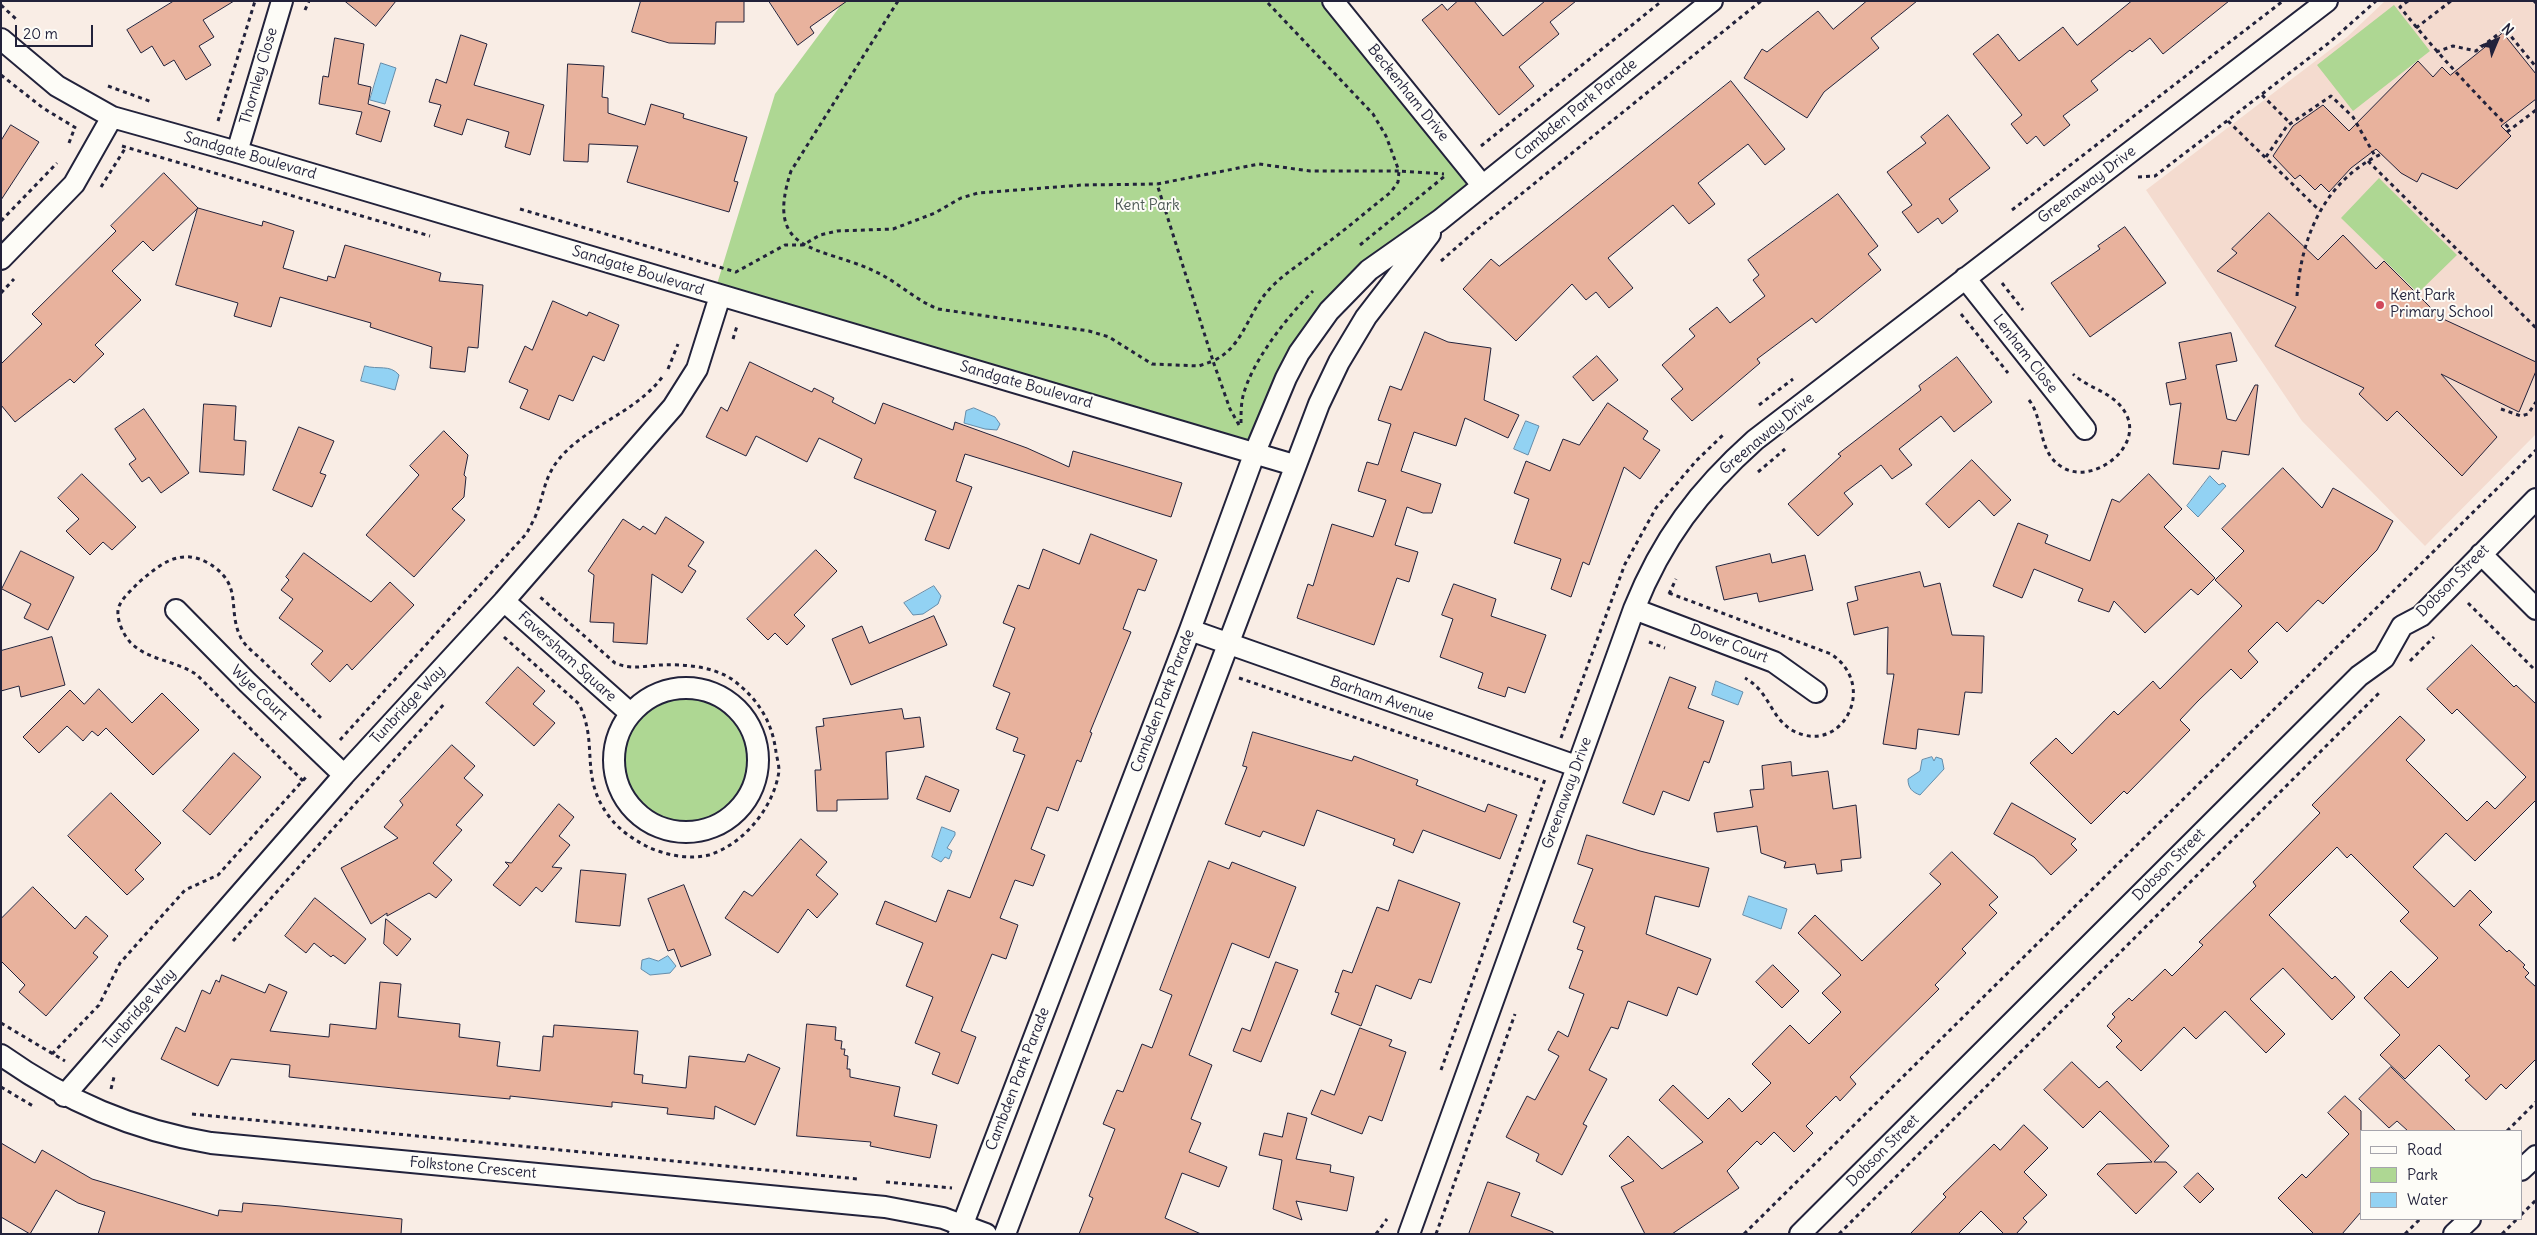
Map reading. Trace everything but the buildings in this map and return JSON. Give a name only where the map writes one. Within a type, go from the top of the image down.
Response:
[{"type":"street","name":"Thornley Close","points":[[237,152],[282,1]]},
{"type":"street","name":"Beckenham Drive","points":[[1333,1],[1482,185]]},
{"type":"street","name":"Cambden Park Parade","points":[[961,1229],[1190,630],[1255,452],[1286,378],[1299,353],[1329,311],[1369,270],[1440,220],[1712,1]]},
{"type":"street","name":"Greenaway Drive","points":[[1409,1234],[1634,609],[1669,536],[1701,493],[1721,471],[1755,440],[2327,1]]},
{"type":"street","name":"Sandgate Boulevard","points":[[1,39],[57,86],[112,117],[237,152],[1294,465]]},
{"type":"street","points":[[1,259],[74,184],[112,117]]},
{"type":"street","name":"Cambden Park Parade","points":[[1005,1234],[1318,404],[1350,342],[1366,317],[1440,220]]},
{"type":"street","name":"Lenham Close","points":[[1966,278],[2085,429]]},
{"type":"street","name":"Tunbridge Way","points":[[64,1096],[344,775],[504,601],[673,407],[698,369],[720,296]]},
{"type":"street","name":"Dobson Street","points":[[1800,1234],[2359,676],[2384,658],[2402,626],[2421,616],[2536,499]]},
{"type":"street","points":[[2481,554],[2536,609]]},
{"type":"street","name":"Faversham Square","points":[[504,601],[630,713]]},
{"type":"street","name":"Dover Court","points":[[1634,609],[1774,662],[1816,692]]},
{"type":"street","name":"Wye Court","points":[[176,610],[247,682],[344,775]]},
{"type":"street","name":"Barham Avenue","points":[[1190,630],[1228,645],[1576,766]]},
{"type":"street","name":"Faversham Square","points":[[674,688],[699,689],[722,698],[729,703],[742,714],[754,736],[759,761],[754,786],[742,807],[724,822],[703,831],[681,833],[658,828],[639,816],[624,798],[615,775],[613,754],[618,732],[630,713],[650,697],[674,688]]},
{"type":"street","name":"Folkstone Crescent","points":[[1,1055],[64,1096],[136,1126],[172,1136],[210,1143],[885,1207],[943,1218],[961,1229],[986,1234]]},
{"type":"street","points":[[2522,1169],[2536,1156]]},
{"type":"street","points":[[2454,1234],[2469,1220]]},
{"type":"path","points":[[218,121],[255,1]]},
{"type":"path","points":[[898,1],[791,171],[783,200],[782,212],[785,224],[803,244],[816,252],[874,270],[894,281],[923,304],[938,309],[1089,330],[1109,337],[1152,364],[1199,366],[1222,357],[1237,343],[1252,313],[1266,293],[1284,275],[1391,192],[1398,182],[1399,171],[1386,136],[1372,114],[1266,1]]},
{"type":"path","points":[[1476,149],[1662,1]]},
{"type":"path","points":[[1440,262],[1474,232],[1760,1]]},
{"type":"path","points":[[2131,183],[2143,175],[2156,176],[2330,42],[2376,1]]},
{"type":"path","points":[[2408,1],[2400,7],[2416,28],[2436,52],[2511,130]]},
{"type":"path","points":[[2416,28],[2451,1]]},
{"type":"path","points":[[1,4],[19,22]]},
{"type":"path","points":[[2436,52],[2452,46],[2476,51],[2505,30],[2536,66]]},
{"type":"path","points":[[101,82],[156,103]]},
{"type":"path","points":[[2262,95],[2290,123]]},
{"type":"path","points":[[2266,157],[2290,123],[2331,96],[2353,118],[2375,156]]},
{"type":"path","points":[[2508,132],[2536,110]]},
{"type":"path","points":[[209,118],[226,123]]},
{"type":"path","points":[[2228,121],[2320,211]]},
{"type":"path","points":[[66,149],[75,127]]},
{"type":"path","points":[[116,144],[431,236]]},
{"type":"path","points":[[2298,296],[2303,251],[2320,211],[2345,180],[2368,161],[2381,154]]},
{"type":"path","points":[[1,221],[59,161]]},
{"type":"path","points":[[2368,161],[2536,328]]},
{"type":"path","points":[[516,208],[736,272],[785,245],[803,244],[820,235],[837,231],[893,229],[935,213],[961,198],[978,193],[1082,185],[1157,184],[1259,164],[1310,170],[1399,171],[1447,174]]},
{"type":"path","points":[[1157,184],[1213,361],[1230,409],[1240,426]]},
{"type":"path","points":[[1997,287],[2009,277]]},
{"type":"path","points":[[1953,320],[1966,310]]},
{"type":"path","points":[[338,742],[527,533],[537,514],[547,477],[559,459],[654,386],[668,368],[680,338]]},
{"type":"path","points":[[2501,409],[2521,416],[2533,410],[2536,402]]},
{"type":"path","points":[[1756,474],[1793,443]]},
{"type":"path","points":[[1744,1234],[2536,450]]},
{"type":"path","points":[[1667,599],[1679,571]]},
{"type":"path","points":[[504,637],[579,704],[588,727],[590,773],[595,795],[609,817],[628,836],[656,851],[685,857],[709,855],[729,844],[750,828],[764,811],[774,792],[779,769],[774,736],[766,714],[752,696],[731,678],[693,666],[659,665],[628,668],[615,663],[540,597]]},
{"type":"path","points":[[2461,609],[2473,597]]},
{"type":"path","points":[[2468,603],[2536,671]]},
{"type":"path","points":[[497,644],[509,631]]},
{"type":"path","points":[[2408,664],[2435,636]]},
{"type":"path","points":[[1238,678],[1544,782]]},
{"type":"path","points":[[1838,1234],[2388,684]]},
{"type":"path","points":[[229,946],[452,696]]},
{"type":"path","points":[[1438,1080],[1546,776]]},
{"type":"path","points":[[52,1054],[99,1005],[120,963],[184,890],[218,875],[306,777]]},
{"type":"path","points":[[1,1023],[65,1061]]},
{"type":"path","points":[[112,1088],[113,1079],[117,1071]]},
{"type":"path","points":[[107,1086],[118,1092]]},
{"type":"path","points":[[2507,1130],[2536,1102]]},
{"type":"path","points":[[183,1112],[242,1120],[866,1180]]},
{"type":"path","points":[[885,1182],[954,1188]]},
{"type":"path","points":[[2522,1214],[2536,1200]]},
{"type":"path","points":[[1376,1234],[1389,1215]]},
{"type":"path","points":[[2405,1234],[2419,1220]]},
{"type":"path","points":[[2502,1234],[2516,1220]]},
{"type":"shaded area","name":"Kent Park Primary School","points":[[2385,1],[2536,1],[2536,434],[2425,546],[2302,421],[2146,190],[2347,37]]},
{"type":"green space","name":"Kent Park","points":[[844,1],[1333,1],[1482,185],[1343,294],[1255,452],[714,294],[775,94]]},
{"type":"green space","points":[[2394,5],[2430,51],[2353,111],[2317,65]]},
{"type":"green space","points":[[2379,178],[2457,255],[2418,293],[2341,218]]},
{"type":"green space","points":[[686,688],[714,693],[737,709],[753,732],[758,760],[753,788],[737,811],[714,827],[686,832],[658,827],[635,811],[619,788],[614,760],[619,732],[635,709],[658,693]]},
{"type":"water","points":[[381,63],[396,68],[385,104],[370,100]]},
{"type":"water","points":[[365,366],[388,368],[399,375],[395,390],[361,381]]},
{"type":"water","points":[[974,408],[995,417],[1000,424],[997,430],[985,429],[964,423],[966,411]]},
{"type":"water","points":[[1526,421],[1539,426],[1528,455],[1514,449]]},
{"type":"water","points":[[2210,476],[2219,485],[2223,483],[2226,486],[2198,517],[2187,506]]},
{"type":"water","points":[[934,586],[941,596],[938,604],[923,614],[913,615],[904,603]]},
{"type":"water","points":[[1716,681],[1743,692],[1738,705],[1712,695]]},
{"type":"water","points":[[1932,757],[1934,761],[1936,757],[1942,759],[1944,769],[1920,795],[1911,789],[1908,779],[1920,771],[1922,760]]},
{"type":"water","points":[[942,827],[955,832],[955,835],[947,848],[952,851],[949,859],[945,857],[941,862],[932,857]]},
{"type":"water","points":[[1749,896],[1787,909],[1781,929],[1743,915]]},
{"type":"water","points":[[668,956],[676,966],[670,973],[650,975],[641,969],[642,960],[649,958],[658,961]]},
{"type":"place","name":"Kent Park Primary School","points":[[2380,305]]}]
